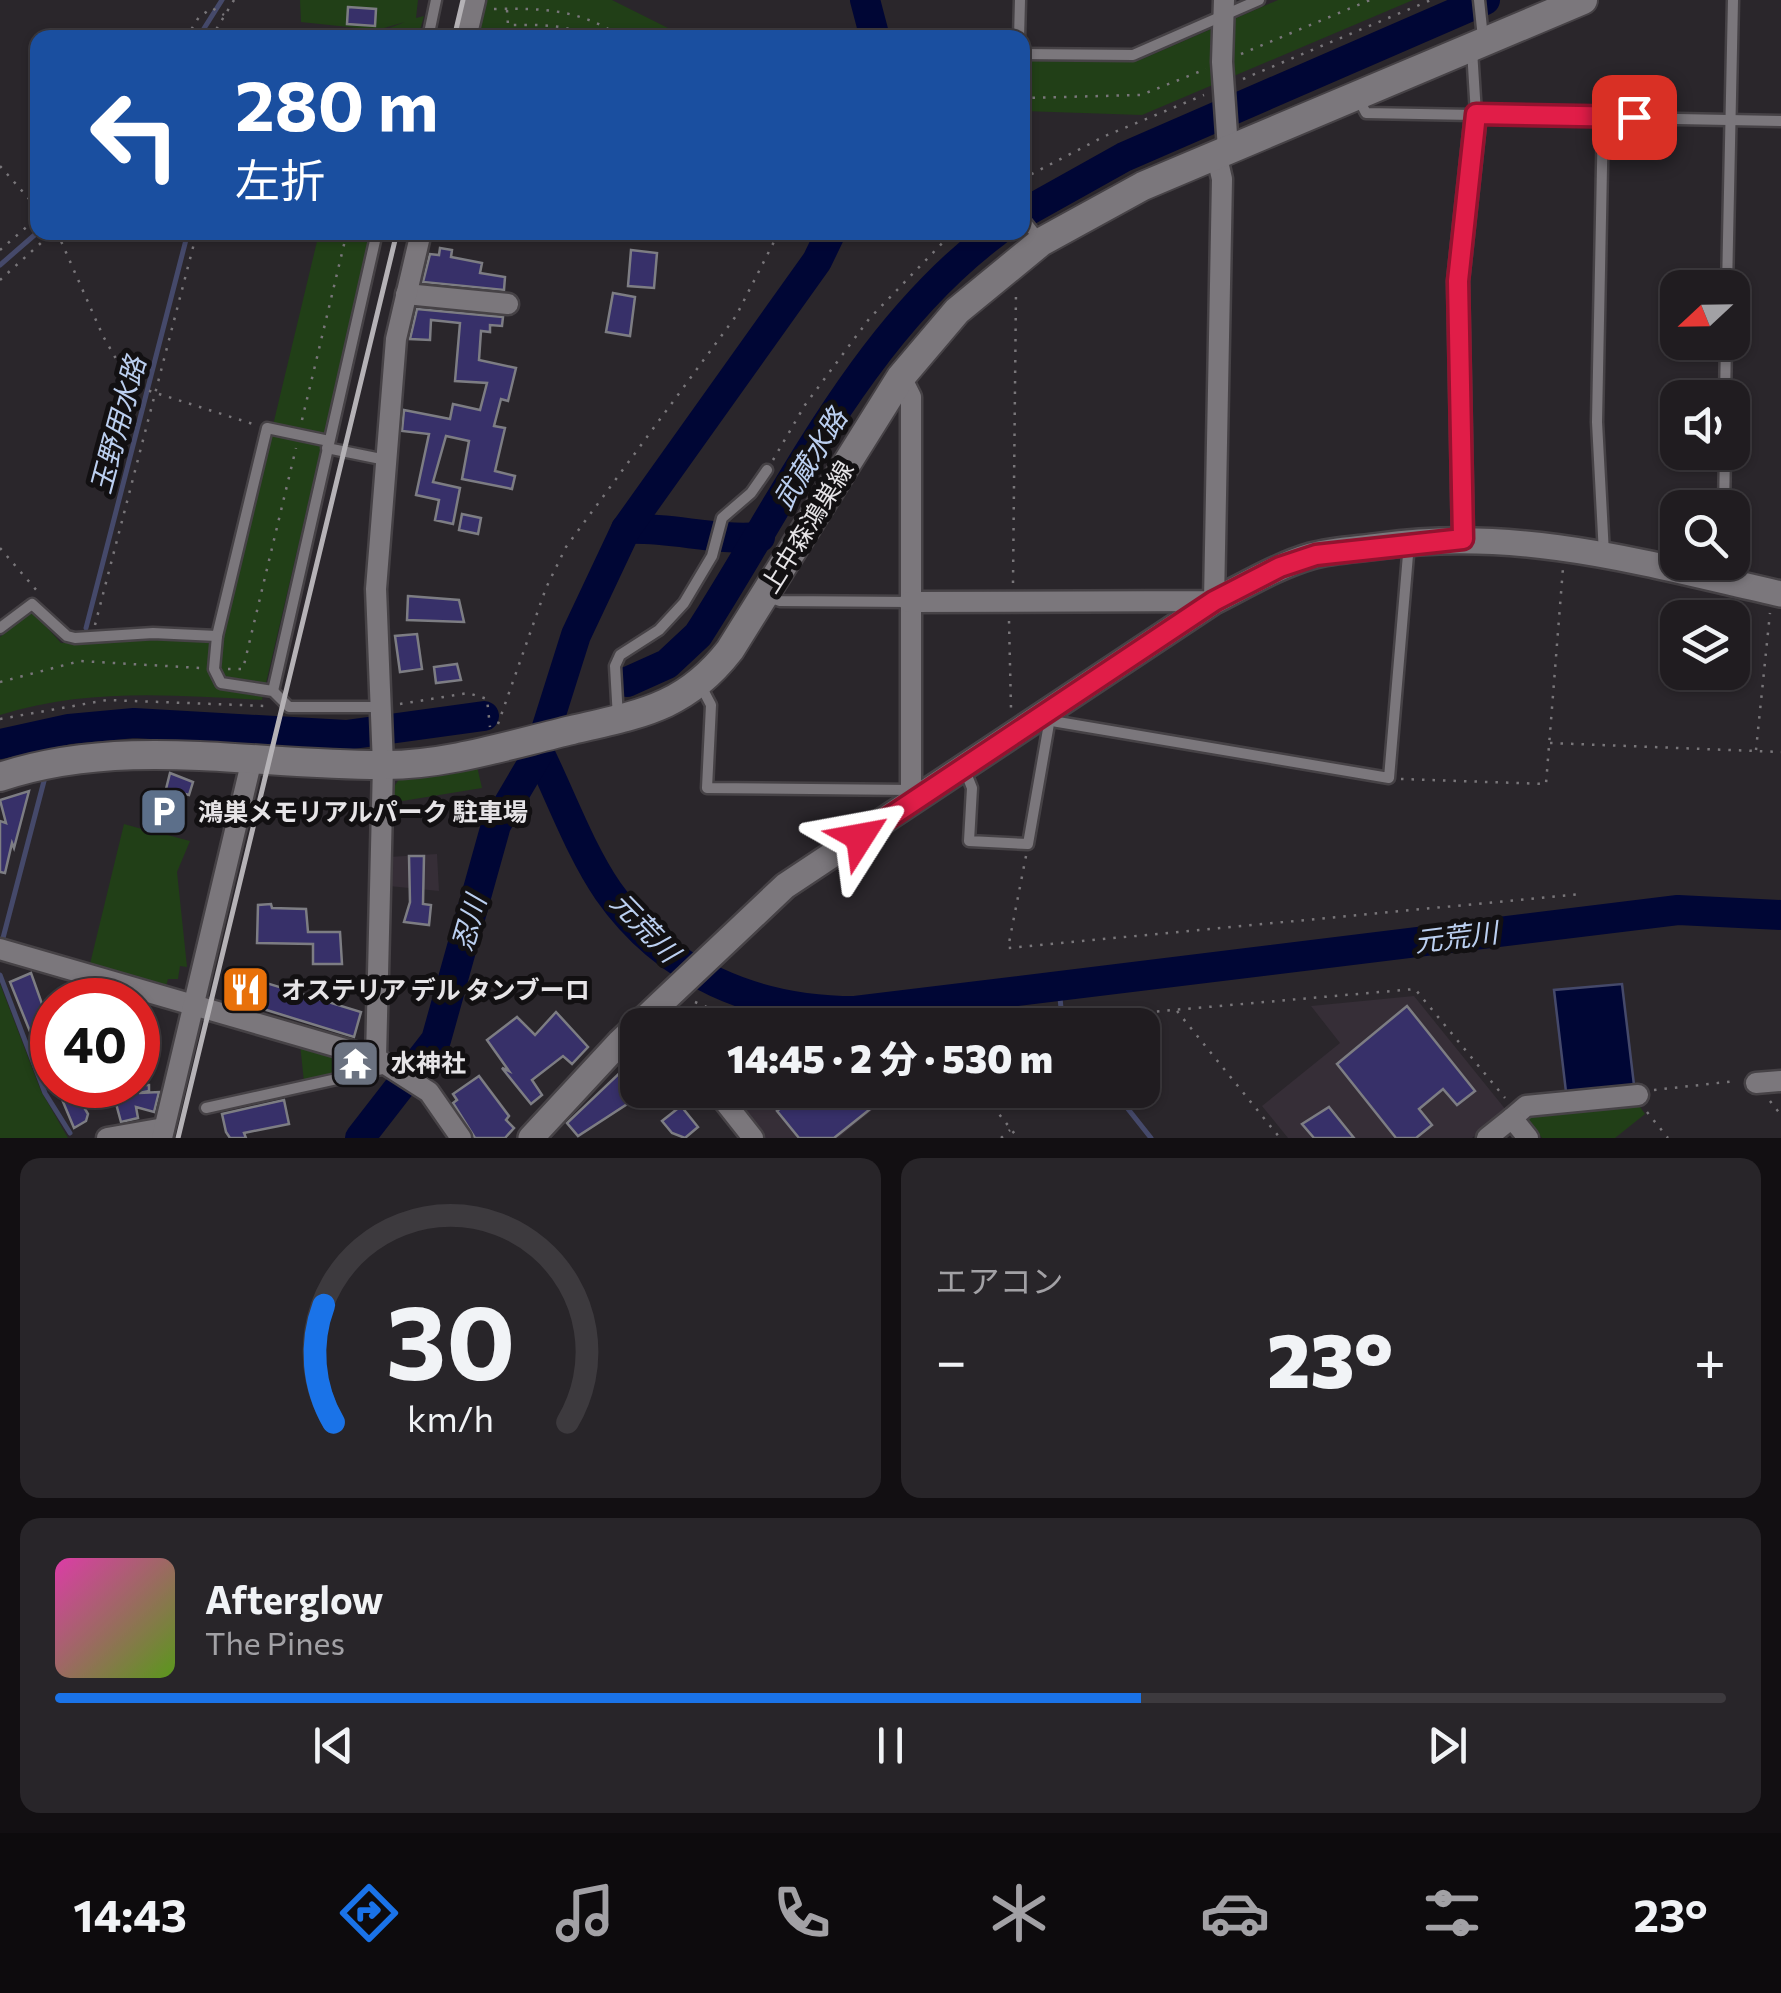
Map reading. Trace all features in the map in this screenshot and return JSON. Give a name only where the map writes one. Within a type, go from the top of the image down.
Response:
[{"type":"main road","name":"上中森鴻巣線","points":[[0,777],[56,762],[119,754],[252,760],[488,750],[674,702],[700,684],[730,650],[901,377],[957,311],[1010,266],[1036,235],[1223,145],[1357,96],[1478,39],[1583,0]]},
{"type":"street","points":[[468,30],[474,5]]},
{"type":"street","points":[[1214,601],[1224,7]]},
{"type":"street","points":[[1463,539],[1458,281],[1476,114]]},
{"type":"street","points":[[384,1062],[383,757],[376,589],[396,340],[418,240]]},
{"type":"street","points":[[406,294],[508,304]]},
{"type":"street","points":[[901,377],[912,397],[911,797]]},
{"type":"street","points":[[660,1008],[724,940],[786,886],[911,797],[1050,717],[1214,601],[1280,567],[1316,555],[1463,539],[1565,547],[1660,563]]},
{"type":"street","points":[[1743,580],[1776,593]]},
{"type":"street","points":[[909,602],[1214,601]]},
{"type":"street","points":[[107,1138],[163,1133],[252,760]]},
{"type":"street","points":[[0,949],[384,1062],[429,1092],[461,1138]]},
{"type":"street","points":[[531,1138],[620,1055]]},
{"type":"street","points":[[1756,1083],[1781,1081]]},
{"type":"street","points":[[1487,1138],[1526,1106],[1638,1095]]},
{"type":"street","points":[[729,1108],[753,1138]]},
{"type":"street","points":[[1512,1118],[1528,1138]]},
{"type":"lane","points":[[430,30],[436,0]]},
{"type":"lane","points":[[1019,30],[1020,0]]},
{"type":"lane","points":[[1030,54],[1133,55],[1224,7],[1259,0]]},
{"type":"lane","points":[[1476,114],[1479,0]]},
{"type":"lane","points":[[1727,270],[1733,0]]},
{"type":"lane","points":[[1357,96],[1366,113],[1781,121]]},
{"type":"lane","points":[[1603,116],[1597,422],[1604,555]]},
{"type":"lane","points":[[1030,227],[1036,235]]},
{"type":"lane","points":[[272,691],[375,240]]},
{"type":"lane","points":[[380,712],[290,706],[272,691],[218,680],[214,669],[216,636],[267,428],[387,460]]},
{"type":"lane","points":[[612,721],[615,666],[620,655],[672,617],[712,556],[722,518],[751,493],[767,470]]},
{"type":"lane","points":[[964,768],[972,788],[970,842],[1028,844],[1050,717],[1389,778],[1409,542]]},
{"type":"lane","points":[[765,596],[780,602],[909,602]]},
{"type":"lane","points":[[0,628],[32,604],[67,636],[216,636]]},
{"type":"lane","points":[[700,684],[711,705],[707,788],[911,797]]},
{"type":"lane","points":[[206,1108],[384,1062]]},
{"type":"path","points":[[215,30],[234,0]]},
{"type":"path","points":[[1234,58],[1370,0]]},
{"type":"path","points":[[1030,175],[1104,136],[1222,91],[1431,0]]},
{"type":"path","points":[[474,5],[576,14],[607,30]]},
{"type":"path","points":[[191,30],[198,18],[212,8],[222,14]]},
{"type":"path","points":[[507,9],[508,25],[540,24],[574,30]]},
{"type":"path","points":[[1030,98],[1141,95],[1214,66]]},
{"type":"path","points":[[0,166],[30,200]]},
{"type":"path","points":[[0,250],[30,224]]},
{"type":"path","points":[[0,280],[46,240]]},
{"type":"path","points":[[59,240],[131,386],[267,428]]},
{"type":"path","points":[[95,637],[195,240]]},
{"type":"path","points":[[380,712],[474,694],[486,700],[489,730],[496,728],[546,588],[566,548],[664,421],[736,316],[775,240]]},
{"type":"path","points":[[767,470],[805,404],[847,347],[896,287],[945,240]]},
{"type":"path","points":[[1010,266],[1016,298],[1011,603],[1012,720],[1016,734]]},
{"type":"path","points":[[1389,778],[1546,784],[1565,547]]},
{"type":"path","points":[[0,548],[40,594]]},
{"type":"path","points":[[1756,751],[1776,593]]},
{"type":"path","points":[[0,719],[107,700],[272,706]]},
{"type":"path","points":[[1549,743],[1781,752]]},
{"type":"path","points":[[1028,844],[1008,948],[1582,894]]},
{"type":"path","points":[[678,985],[719,1008]]},
{"type":"path","points":[[1160,1011],[1414,990],[1510,1104],[1512,1118]]},
{"type":"path","points":[[1177,1010],[1280,1138]]},
{"type":"path","points":[[1668,1138],[1638,1095],[1650,1090],[1749,1080],[1756,1083],[1781,1116]]},
{"type":"path","points":[[994,1108],[1018,1138]]},
{"type":"path","points":[[1000,1138],[1011,1130]]},
{"type":"shaded area","points":[[437,854],[439,891],[389,886],[389,857]]},
{"type":"shaded area","points":[[1622,984],[1634,1085],[1566,1092],[1554,990]]},
{"type":"shaded area","points":[[1414,996],[1506,1110],[1472,1138],[1288,1138],[1262,1106],[1340,1043],[1311,1006]]},
{"type":"shaded area","points":[[740,1108],[875,1108],[838,1138],[764,1138]]},
{"type":"green space","points":[[300,0],[418,0],[416,18],[424,16],[420,30],[384,30],[405,22],[377,30],[301,22]]},
{"type":"green space","points":[[481,0],[612,0],[672,30],[492,30],[473,29]]},
{"type":"green space","points":[[1278,0],[1413,0],[1142,115],[1030,111],[1030,59],[1140,60]]},
{"type":"green space","points":[[317,240],[370,240],[262,700],[163,695],[97,697],[32,706],[0,715],[0,637],[31,610],[61,643],[222,638]]},
{"type":"green space","points":[[476,762],[482,788],[390,803],[391,791],[402,775]]},
{"type":"green space","points":[[148,818],[161,821],[160,833],[190,841],[177,872],[187,967],[180,966],[178,979],[168,979],[165,990],[160,989],[160,978],[124,978],[89,968],[124,824],[142,829]]},
{"type":"green space","points":[[0,984],[30,1062],[30,1108],[51,1108],[68,1138],[0,1138]]},
{"type":"green space","points":[[300,1044],[353,1060],[355,1072],[304,1082]]},
{"type":"green space","points":[[1638,1104],[1645,1114],[1615,1138],[1542,1138],[1527,1119],[1529,1114]]},
{"type":"building","points":[[348,7],[376,9],[375,26],[347,24]]},
{"type":"building","points":[[440,248],[452,250],[451,257],[482,263],[480,273],[505,277],[504,290],[423,282],[430,254],[439,255]]},
{"type":"building","points":[[631,250],[657,253],[654,288],[628,286]]},
{"type":"building","points":[[613,293],[635,297],[630,336],[606,332]]},
{"type":"building","points":[[417,309],[503,317],[502,326],[490,325],[490,332],[481,331],[479,360],[516,368],[508,401],[501,399],[494,426],[505,428],[495,471],[515,476],[512,489],[462,479],[469,441],[446,436],[433,482],[460,488],[453,524],[435,520],[439,500],[416,495],[429,434],[402,431],[404,410],[450,419],[453,404],[480,410],[487,383],[455,381],[460,323],[431,320],[430,340],[410,339]]},
{"type":"building","points":[[462,514],[481,518],[478,534],[459,530]]},
{"type":"building","points":[[408,596],[459,600],[464,622],[407,620]]},
{"type":"building","points":[[417,634],[422,669],[400,672],[395,636]]},
{"type":"building","points":[[457,664],[461,680],[436,683],[434,667]]},
{"type":"building","points":[[170,773],[193,782],[189,795],[166,789]]},
{"type":"building","points":[[29,791],[14,848],[12,843],[5,873],[0,872],[0,821],[6,823],[0,800]]},
{"type":"building","points":[[409,856],[424,856],[423,904],[431,905],[429,925],[404,922],[410,902]]},
{"type":"building","points":[[271,904],[272,908],[306,909],[308,932],[340,932],[342,964],[313,964],[313,944],[257,943],[258,905]]},
{"type":"building","points":[[31,973],[30,1032],[10,982]]},
{"type":"building","points":[[240,975],[361,1012],[354,1037],[234,1000]]},
{"type":"building","points":[[1407,1006],[1475,1091],[1457,1105],[1443,1089],[1419,1109],[1432,1125],[1416,1138],[1396,1138],[1337,1064]]},
{"type":"building","points":[[556,1012],[588,1047],[572,1064],[563,1056],[532,1080],[542,1095],[531,1104],[502,1068],[509,1071],[487,1040],[517,1017],[535,1035]]},
{"type":"building","points":[[620,1073],[621,1108],[578,1136],[567,1123]]},
{"type":"building","points":[[479,1076],[509,1116],[506,1120],[514,1128],[505,1138],[475,1138],[453,1103],[457,1100],[453,1094]]},
{"type":"building","points":[[284,1100],[289,1124],[244,1133],[246,1138],[230,1138],[226,1132],[222,1114]]},
{"type":"building","points":[[1329,1107],[1354,1138],[1314,1138],[1302,1124]]},
{"type":"building","points":[[66,1108],[84,1108],[86,1121],[74,1128]]},
{"type":"building","points":[[117,1108],[136,1108],[138,1118],[121,1122]]},
{"type":"building","points":[[683,1108],[698,1127],[685,1138],[672,1133],[662,1121]]},
{"type":"building","points":[[872,1108],[834,1138],[799,1138],[777,1111]]},
{"type":"waterway","points":[[203,30],[222,0]]},
{"type":"waterway","name":"元荒川","points":[[865,0],[873,30]]},
{"type":"waterway","name":"武蔵水路","points":[[1030,210],[1124,157],[1485,0]]},
{"type":"waterway","points":[[0,265],[30,239]]},
{"type":"waterway","name":"玉野用水路","points":[[86,628],[186,240]]},
{"type":"waterway","name":"元荒川","points":[[360,1138],[436,1040],[496,825],[539,752],[576,635],[626,529],[817,261],[827,240]]},
{"type":"waterway","points":[[627,682],[667,664],[698,635],[796,473],[866,368],[905,318],[987,240]]},
{"type":"waterway","points":[[626,529],[760,537]]},
{"type":"waterway","name":"武蔵水路","points":[[0,744],[69,729],[134,723],[346,735],[484,716]]},
{"type":"waterway","name":"元荒川","points":[[539,752],[598,875],[631,920],[657,945],[716,982],[749,995],[818,1009],[855,1011],[1678,910],[1781,915]]},
{"type":"waterway","name":"玉野用水路","points":[[3,938],[44,781]]},
{"type":"waterway","name":"玉野用水路","points":[[0,975],[45,1093],[70,1133]]},
{"type":"waterway","points":[[1059,988],[1061,1008]]},
{"type":"waterway","points":[[1127,1108],[1151,1138]]},
{"type":"railway","points":[[456,30],[463,0]]},
{"type":"railway","points":[[178,1138],[395,240]]},
{"type":"place","name":"鴻巣メモリアルパーク 駐車場","points":[[163,812]]},
{"type":"place","name":"オステリア デル タンブーロ","points":[[246,990]]},
{"type":"place","name":"水神社","points":[[356,1063]]},
{"type":"route","points":[[860,837],[1214,601],[1280,567],[1316,555],[1463,539],[1458,281],[1476,114],[1634,117]]},
{"type":"water label","name":"忍川","points":[[469,923]]}]
